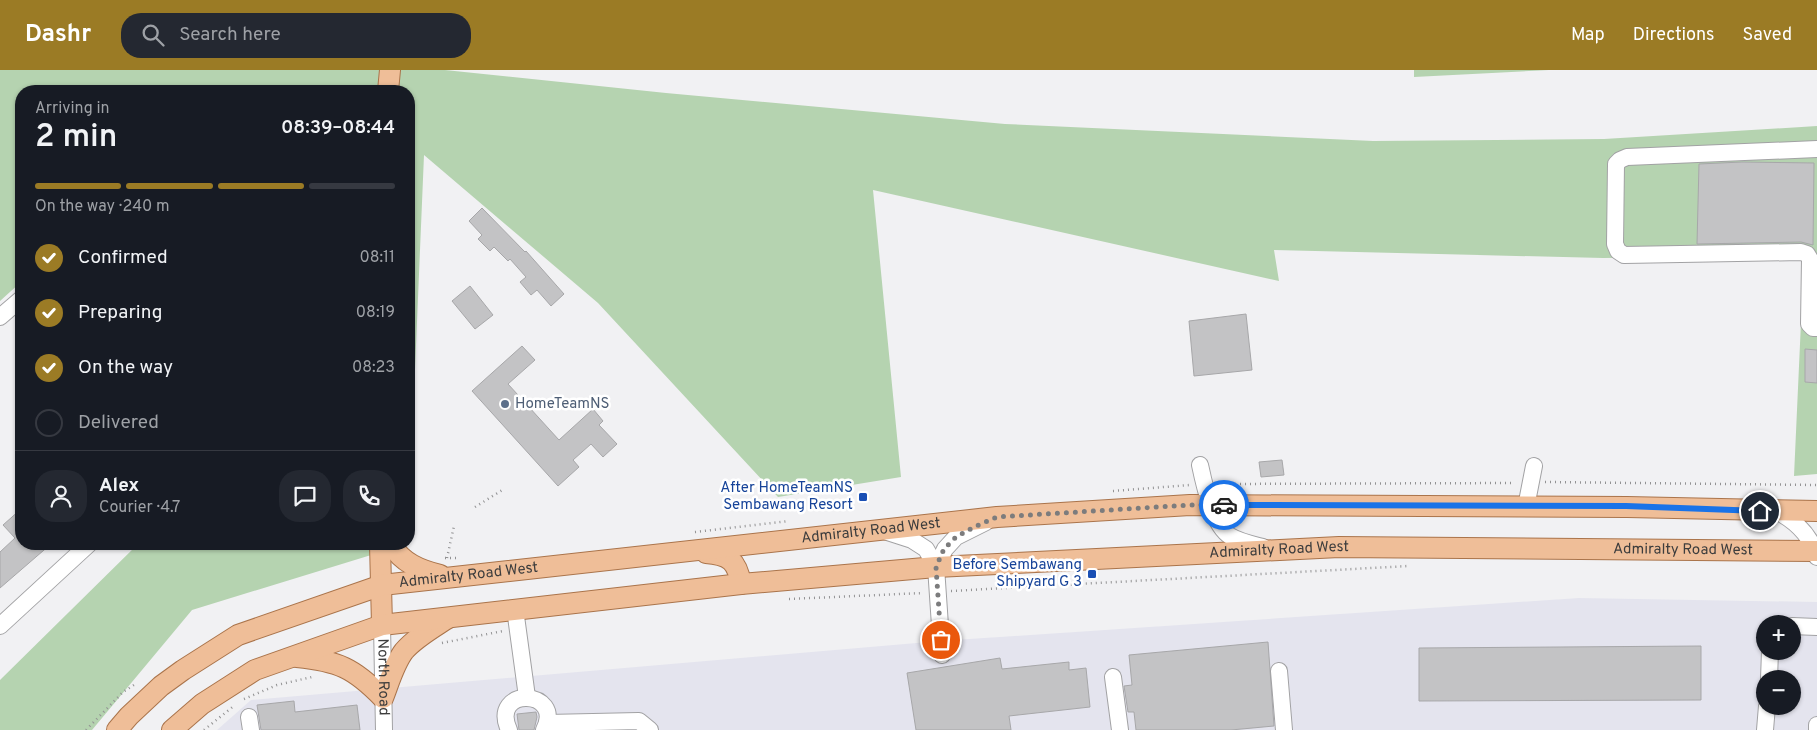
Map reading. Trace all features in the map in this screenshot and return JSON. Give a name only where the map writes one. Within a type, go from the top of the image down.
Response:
[{"type":"main road","points":[[389,85],[390,70]]},
{"type":"main road","name":"Admiralty Road West","points":[[117,730],[161,686],[182,670],[238,635],[382,585],[447,568],[681,552],[997,517],[1212,505],[1626,506],[1778,512],[1817,511]]},
{"type":"main road","name":"Admiralty Road West","points":[[172,730],[202,704],[255,670],[382,625],[451,616],[516,619],[741,584],[936,567],[1339,547],[1817,552]]},
{"type":"main road","points":[[380,550],[382,625]]},
{"type":"main road","points":[[394,550],[409,564],[422,570],[447,568]]},
{"type":"main road","points":[[681,552],[716,554],[730,559],[738,569],[741,584]]},
{"type":"main road","points":[[292,657],[330,661],[367,680],[383,698],[392,673],[404,651],[422,635],[451,616]]},
{"type":"street","points":[[1817,149],[1627,157],[1620,160],[1616,164],[1615,244],[1618,251],[1624,255],[1801,252],[1806,254],[1810,260],[1808,324],[1813,328],[1817,328]]},
{"type":"street","points":[[0,317],[15,304]]},
{"type":"street","points":[[1200,465],[1216,519],[1228,535],[1246,543],[1275,549]]},
{"type":"street","points":[[1526,507],[1534,466]]},
{"type":"street","points":[[1778,512],[1798,524],[1810,538],[1817,552]]},
{"type":"street","points":[[936,567],[944,549],[956,537],[997,517]]},
{"type":"street","points":[[880,530],[912,540],[926,549],[936,567],[942,655]]},
{"type":"street","points":[[0,626],[82,550]]},
{"type":"street","points":[[516,619],[527,697]]},
{"type":"street","name":"North Road","points":[[382,625],[384,730]]},
{"type":"street","points":[[1801,626],[1817,627]]},
{"type":"street","points":[[1279,671],[1284,730]]},
{"type":"street","points":[[1113,677],[1120,730]]},
{"type":"street","points":[[509,730],[505,722],[510,704],[518,699],[527,697],[536,699],[543,705],[547,714],[545,727],[639,721],[650,730]]},
{"type":"street","points":[[1766,730],[1767,715]]},
{"type":"street","points":[[1817,725],[1817,730]]},
{"type":"path","points":[[475,507],[504,489]]},
{"type":"path","points":[[447,568],[454,526]]},
{"type":"path","points":[[784,599],[1411,566]]},
{"type":"path","points":[[438,644],[516,619]]},
{"type":"path","points":[[204,730],[242,700],[276,685],[328,673],[342,667]]},
{"type":"shaded area","points":[[1579,598],[1817,602],[1817,730],[217,730],[251,700],[940,641]]},
{"type":"green space","points":[[0,70],[445,70],[666,93],[1005,124],[1373,141],[1604,139],[1817,126],[1817,474],[1794,476],[1804,256],[1603,258],[1274,250],[1279,281],[873,190],[901,477],[778,497],[598,303],[424,155],[415,369],[415,85],[15,85],[15,287],[0,301]]},
{"type":"green space","points":[[1414,70],[1549,70],[1414,77]]},
{"type":"green space","points":[[132,550],[387,550],[192,610],[92,730],[0,730],[0,680]]},
{"type":"building","points":[[1742,162],[1814,163],[1813,245],[1801,242],[1697,244],[1699,164]]},
{"type":"building","points":[[482,208],[526,251],[564,294],[551,306],[537,290],[531,295],[520,282],[526,277],[510,259],[508,261],[494,247],[490,251],[478,239],[482,235],[469,221]]},
{"type":"building","points":[[470,286],[493,315],[475,329],[452,301]]},
{"type":"building","points":[[1246,314],[1252,370],[1194,376],[1189,321]]},
{"type":"building","name":"HomeTeamNS","points":[[522,346],[535,360],[508,384],[559,440],[593,409],[603,421],[599,425],[617,444],[603,457],[591,444],[573,460],[579,467],[558,486],[472,391]]},
{"type":"building","points":[[1805,349],[1817,350],[1817,383],[1805,382]]},
{"type":"building","points":[[1282,460],[1284,475],[1261,477],[1259,462]]},
{"type":"building","points":[[15,514],[15,538],[3,525]]},
{"type":"building","points":[[15,538],[15,550],[44,550],[0,588],[0,552]]},
{"type":"building","points":[[1268,642],[1274,726],[1231,730],[1136,730],[1134,712],[1128,712],[1124,686],[1132,685],[1129,655]]},
{"type":"building","points":[[1701,646],[1701,700],[1419,701],[1419,648]]},
{"type":"building","points":[[1000,658],[1002,669],[1069,662],[1069,670],[1086,668],[1090,707],[1009,716],[1011,730],[916,730],[907,673]]},
{"type":"building","points":[[294,701],[295,712],[357,705],[360,730],[261,730],[257,705]]},
{"type":"building","points":[[536,712],[537,717],[534,730],[519,730],[517,714]]},
{"type":"way so far","points":[[941,640],[936,567],[944,549],[956,537],[974,527],[997,517],[1190,505],[1224,505]]},
{"type":"place","name":"HomeTeamNS","points":[[505,404]]},
{"type":"place","name":"After HomeTeamNS Sembawang Resort","points":[[863,497]]},
{"type":"place","name":"Before Sembawang Shipyard G 3","points":[[1092,574]]},
{"type":"route","points":[[1224,505],[1626,506],[1760,511]]}]
